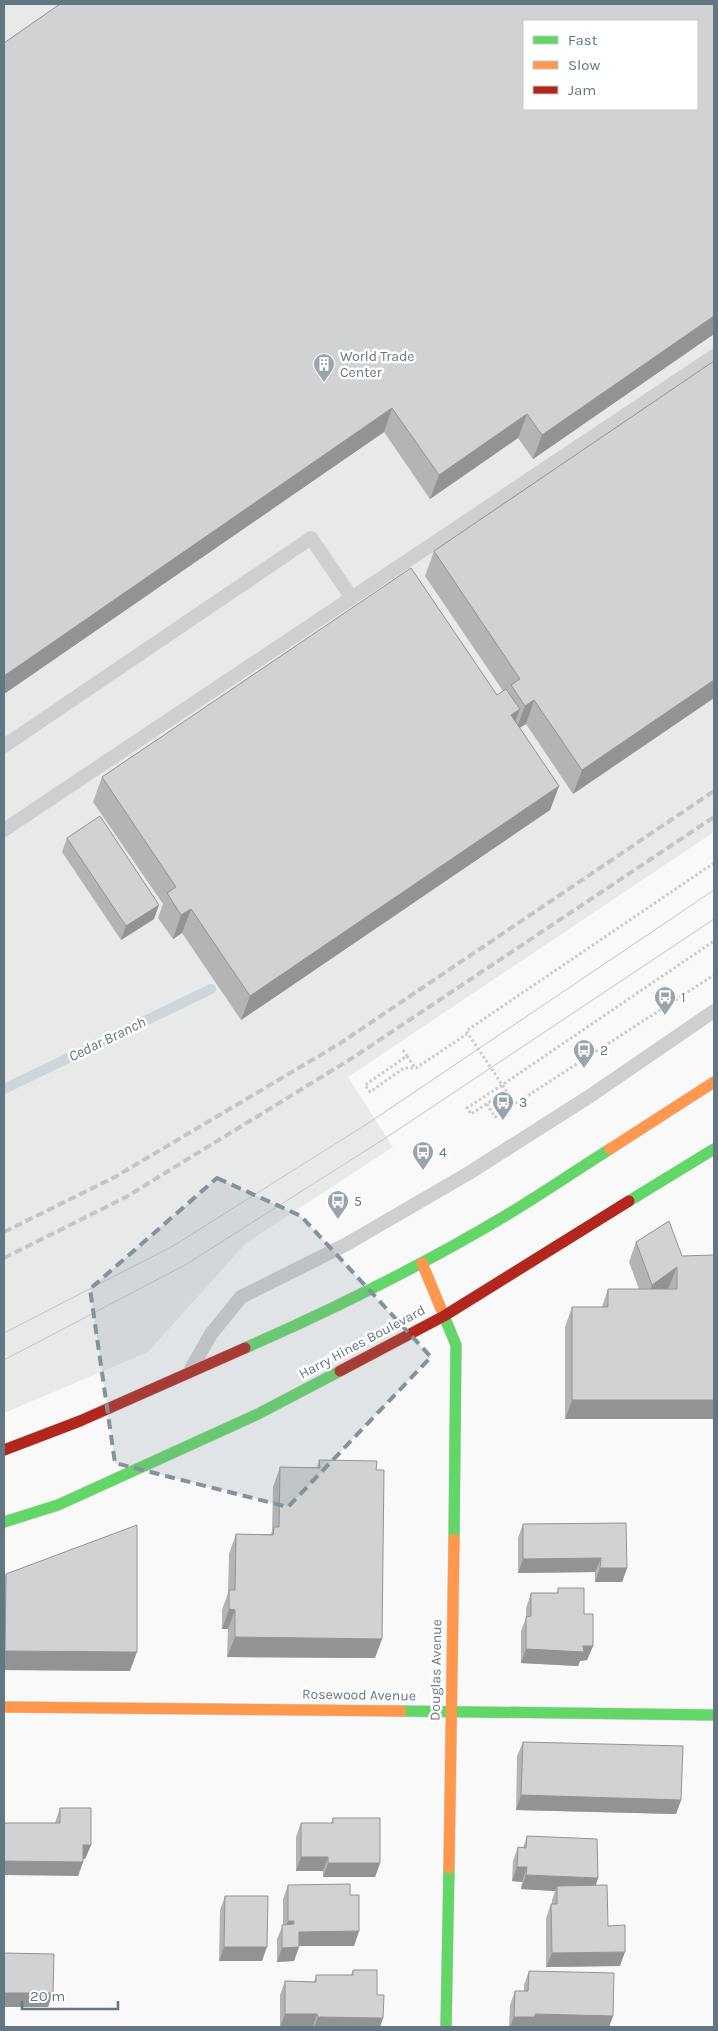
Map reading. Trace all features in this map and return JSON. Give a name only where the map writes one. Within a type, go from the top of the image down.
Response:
[{"type":"main road","points":[[4,1450],[80,1421],[324,1313],[422,1263],[505,1216],[714,1082]]},
{"type":"main road","name":"Harry Hines Boulevard","points":[[4,1522],[58,1505],[258,1414],[444,1316],[713,1153]]},
{"type":"main road","name":"Douglas Avenue","points":[[422,1263],[456,1345],[457,1374],[446,2027]]},
{"type":"main road","name":"Rosewood Avenue","points":[[4,1707],[174,1706],[714,1715]]},
{"type":"lane","points":[[4,830],[714,356]]},
{"type":"lane","points":[[4,746],[312,538],[352,598]]},
{"type":"lane","points":[[189,1372],[211,1334],[241,1298],[345,1245],[469,1174],[590,1096],[714,1011]]},
{"type":"path","points":[[714,864],[466,1031],[468,1034],[502,1085],[506,1091],[471,1114],[467,1108],[502,1085],[714,941]]},
{"type":"path","points":[[487,1104],[495,1117],[714,976]]},
{"type":"path","points":[[408,1056],[365,1085],[370,1092],[404,1068],[416,1068],[468,1034]]},
{"type":"path","points":[[403,1050],[416,1068]]},
{"type":"highlighted area","points":[[217,1178],[301,1216],[431,1357],[288,1507],[115,1463],[90,1289]]},
{"type":"shaded area","points":[[4,4],[714,4],[714,832],[348,1077],[393,1147],[246,1243],[148,1352],[4,1413]]},
{"type":"building","name":"World Trade Center","points":[[60,4],[714,4],[714,316],[542,435],[527,414],[439,475],[392,408],[4,676],[4,43]]},
{"type":"building","points":[[714,361],[714,680],[582,770],[534,700],[525,706],[511,685],[520,679],[434,551]]},
{"type":"building","points":[[411,568],[497,695],[506,689],[520,709],[511,715],[559,786],[250,996],[191,909],[181,915],[167,893],[176,887],[102,777]]},
{"type":"building","points":[[100,816],[159,905],[126,926],[67,838]]},
{"type":"building","points":[[669,1221],[682,1256],[714,1255],[714,1400],[572,1400],[572,1307],[608,1307],[608,1289],[677,1289],[677,1267],[652,1285],[636,1242]]},
{"type":"building","points":[[319,1460],[377,1461],[376,1470],[384,1470],[382,1639],[235,1637],[235,1610],[229,1609],[229,1590],[235,1590],[236,1534],[273,1535],[274,1527],[279,1527],[280,1467],[320,1468]]},
{"type":"building","points":[[626,1523],[627,1568],[600,1568],[601,1558],[523,1559],[523,1524]]},
{"type":"building","points":[[137,1525],[137,1652],[5,1651],[6,1574]]},
{"type":"building","points":[[558,1588],[584,1588],[584,1614],[593,1614],[593,1646],[583,1646],[584,1652],[526,1649],[526,1617],[531,1616],[531,1593],[558,1593]]},
{"type":"building","points":[[523,1742],[683,1746],[681,1800],[521,1795]]},
{"type":"building","points":[[60,1808],[91,1808],[91,1845],[83,1845],[83,1862],[4,1861],[4,1823],[60,1823]]},
{"type":"building","points":[[333,1818],[380,1818],[380,1863],[328,1863],[328,1857],[301,1857],[301,1823],[333,1823]]},
{"type":"building","points":[[527,1836],[597,1839],[598,1878],[526,1875],[527,1867],[517,1867],[518,1847],[526,1848]]},
{"type":"building","points":[[350,1884],[350,1895],[359,1895],[359,1931],[299,1932],[299,1947],[282,1948],[282,1925],[294,1924],[294,1921],[288,1921],[288,1885]]},
{"type":"building","points":[[607,1885],[608,1926],[625,1925],[625,1952],[552,1953],[551,1904],[557,1904],[557,1886]]},
{"type":"building","points":[[225,1896],[268,1896],[267,1947],[224,1947]]},
{"type":"building","points":[[4,1953],[54,1954],[53,1993],[4,1993]]},
{"type":"building","points":[[353,1970],[377,1970],[377,1995],[384,1995],[383,2018],[318,2017],[317,2014],[285,2014],[285,1981],[316,1982],[316,1975],[353,1975]]},
{"type":"building","points":[[529,1971],[614,1973],[613,2016],[535,2014],[535,2017],[514,2017],[515,1991],[528,1991]]},
{"type":"waterway","name":"Cedar Branch","points":[[4,1089],[211,989]]},
{"type":"tram line","points":[[4,1333],[173,1246],[370,1122],[714,890]]},
{"type":"tram line","points":[[4,1360],[185,1265],[384,1139],[714,919]]},
{"type":"railway","points":[[4,1232],[115,1177],[339,1044],[714,791]]},
{"type":"railway","points":[[4,1258],[126,1197],[354,1057],[714,817]]},
{"type":"traffic: fast","points":[[245,1348],[344,1302],[441,1252],[518,1208],[610,1149]]},
{"type":"traffic: fast","points":[[629,1201],[714,1149]]},
{"type":"traffic: fast","points":[[444,1316],[456,1345],[454,1539]]},
{"type":"traffic: fast","points":[[4,1522],[58,1505],[258,1414],[340,1371]]},
{"type":"traffic: fast","points":[[401,1711],[714,1715]]},
{"type":"traffic: fast","points":[[446,2027],[449,1868]]},
{"type":"traffic: slow","points":[[610,1149],[714,1082]]},
{"type":"traffic: slow","points":[[422,1263],[444,1316]]},
{"type":"traffic: slow","points":[[449,1868],[454,1539]]},
{"type":"traffic: slow","points":[[4,1707],[401,1711]]},
{"type":"traffic: jam","points":[[340,1371],[444,1316],[629,1201]]},
{"type":"traffic: jam","points":[[4,1450],[80,1421],[245,1348]]},
{"type":"place","name":"World Trade Center","points":[[324,383]]},
{"type":"place","name":"1","points":[[665,1016]]},
{"type":"place","name":"2","points":[[584,1069]]},
{"type":"place","name":"3","points":[[503,1121]]},
{"type":"place","name":"4","points":[[423,1171]]},
{"type":"place","name":"5","points":[[338,1220]]}]
